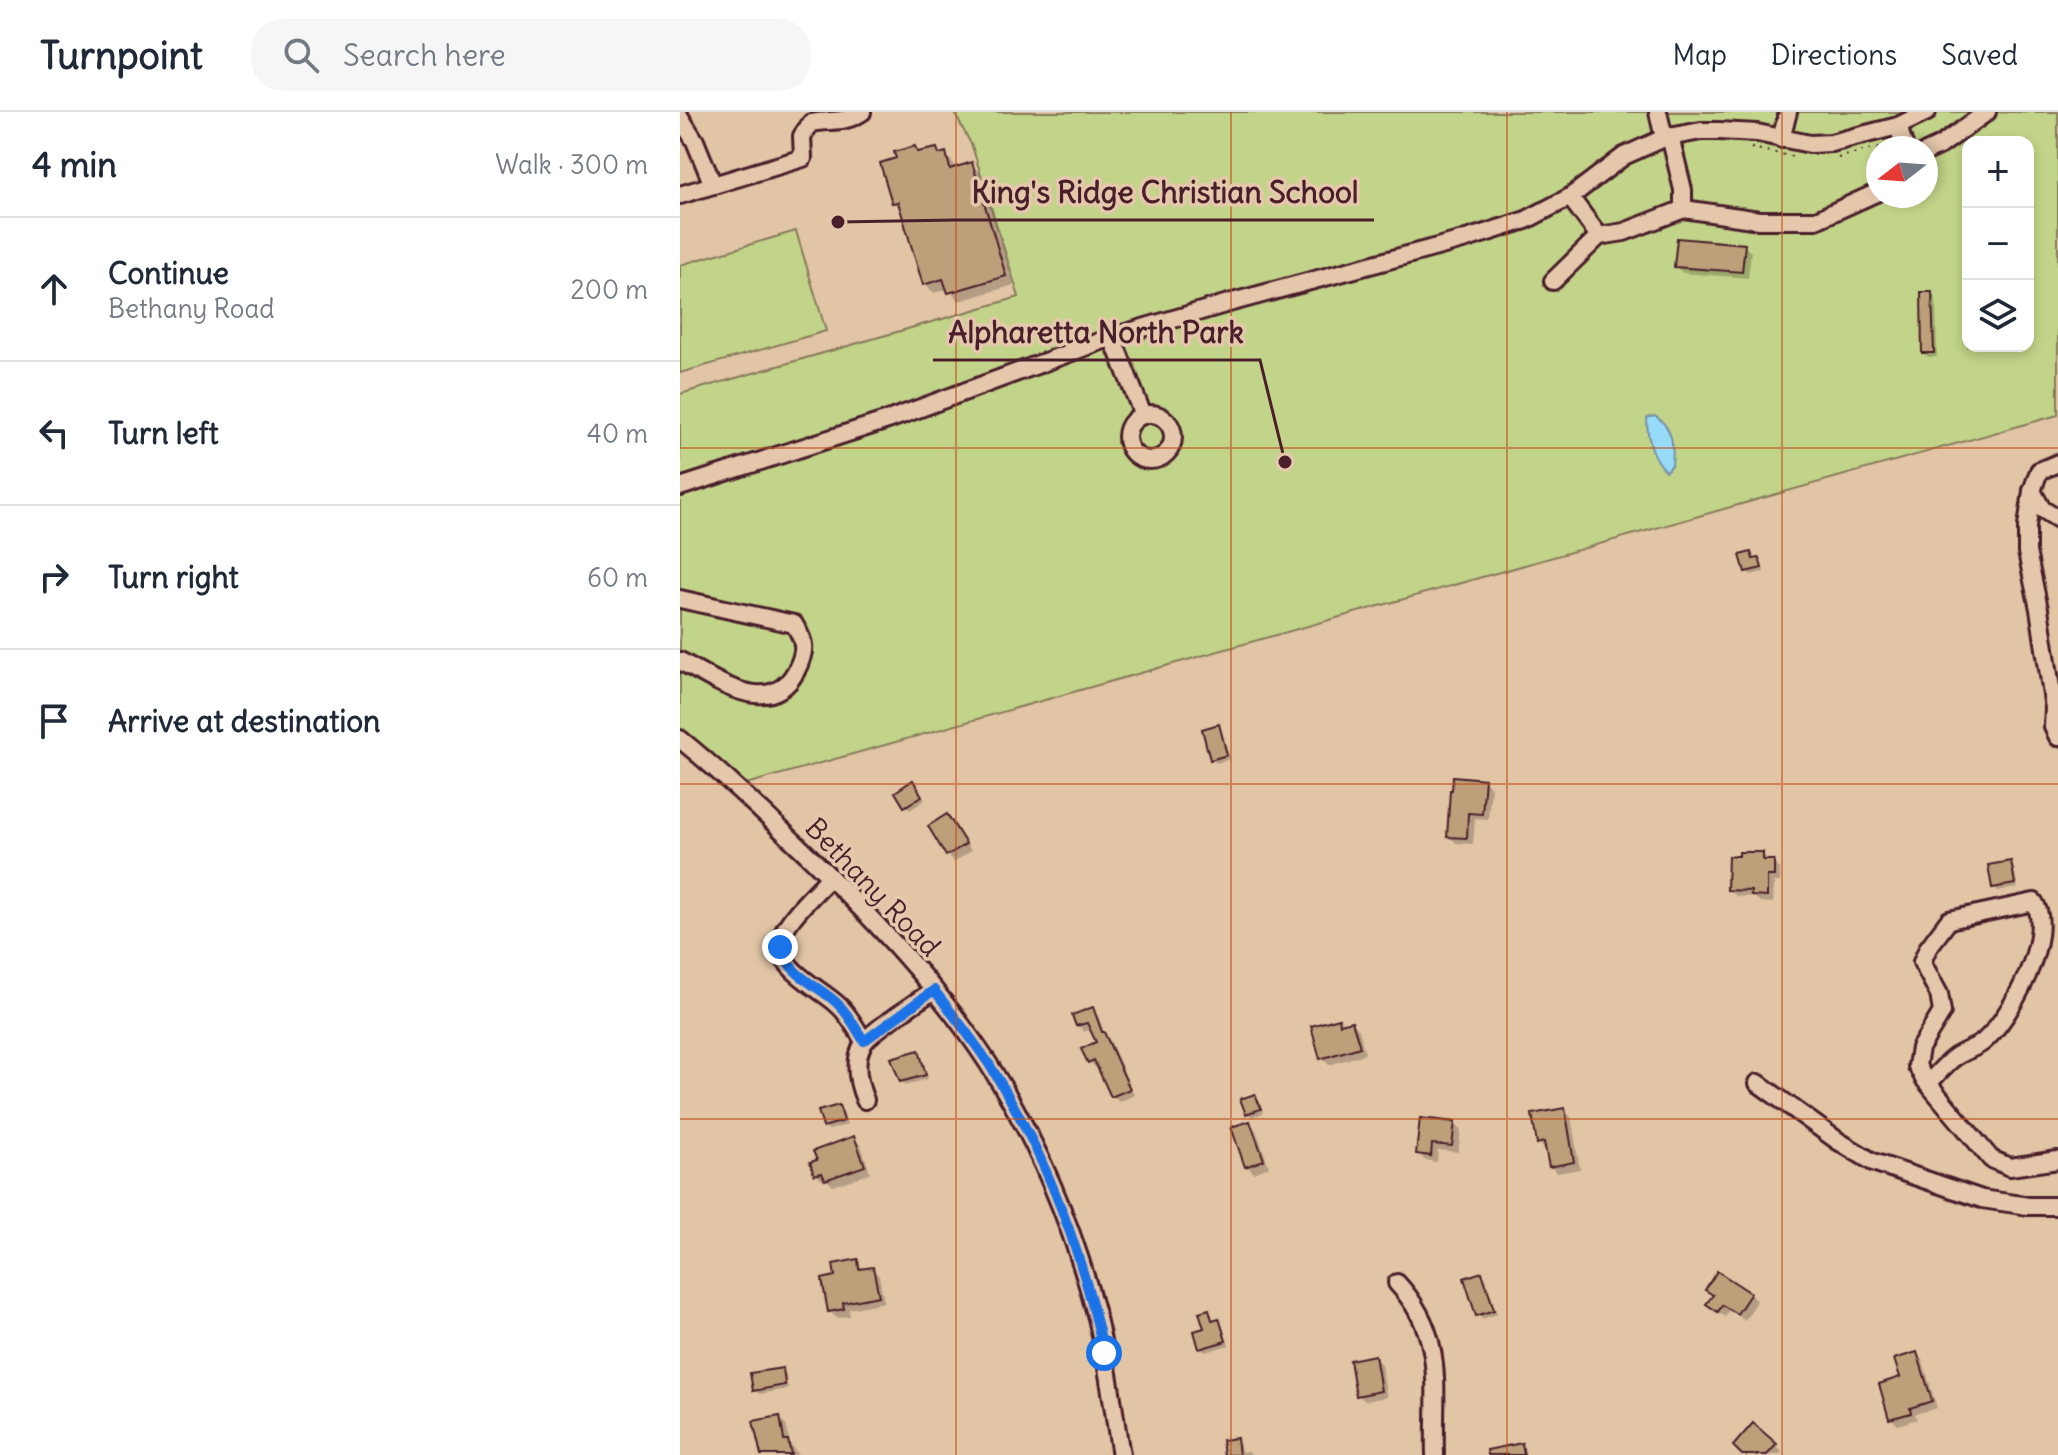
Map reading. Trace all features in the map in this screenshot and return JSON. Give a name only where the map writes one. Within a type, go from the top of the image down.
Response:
[{"type":"street","points":[[680,195],[803,158],[802,136],[811,123],[846,121],[862,112]]},
{"type":"street","points":[[1658,112],[1683,190],[1683,209]]},
{"type":"street","points":[[1781,139],[1788,112]]},
{"type":"street","points":[[680,487],[888,420],[1112,337],[1526,220],[1570,197],[1624,156],[1667,137],[1719,131],[1757,133],[1810,144],[1831,143],[1898,126],[1927,112]]},
{"type":"street","points":[[1938,146],[1987,112]]},
{"type":"street","points":[[680,117],[695,141],[713,185]]},
{"type":"street","points":[[1898,126],[1901,136]]},
{"type":"street","points":[[1570,197],[1599,236]]},
{"type":"street","points":[[1553,281],[1599,236],[1624,232],[1683,209],[1759,220],[1816,220],[1866,197]]},
{"type":"street","points":[[1112,337],[1143,415]]},
{"type":"street","points":[[2058,463],[2039,471],[2032,491],[2027,527],[2028,560],[2056,707],[2053,727],[2058,737]]},
{"type":"street","points":[[2032,491],[2042,509],[2058,519]]},
{"type":"street","points":[[680,599],[794,624],[803,638],[804,657],[792,678],[773,693],[758,696],[731,688],[680,661]]},
{"type":"street","name":"Bethany Road","points":[[680,739],[749,799],[865,911],[934,990],[989,1064],[1028,1135],[1074,1245],[1096,1316],[1121,1455]]},
{"type":"street","points":[[830,877],[794,917],[783,933],[780,947],[785,961],[797,974],[841,1006],[864,1041]]},
{"type":"street","points":[[1928,1083],[1954,1057],[1982,1043],[1999,1024],[2025,982],[2040,934],[2040,911],[2034,902],[1949,920],[1928,948],[1922,962],[1939,994],[1942,1012],[1920,1048],[1917,1066],[1928,1083],[1991,1159],[2010,1167],[2058,1160]]},
{"type":"street","points":[[865,1100],[857,1074],[858,1054],[864,1041],[934,990]]},
{"type":"street","points":[[1758,1083],[1838,1141],[1873,1162],[1982,1199],[2028,1206],[2058,1206]]},
{"type":"street","points":[[1397,1283],[1412,1301],[1429,1334],[1435,1359],[1435,1455]]},
{"type":"green space","points":[[954,112],[2058,112],[2058,415],[739,786],[680,743],[680,394],[1019,297],[972,146]]},
{"type":"green space","points":[[796,231],[826,331],[680,373],[680,265]]},
{"type":"water","points":[[1655,416],[1666,426],[1671,438],[1672,465],[1666,471],[1653,453],[1649,440],[1647,418]]},
{"type":"building","points":[[915,146],[917,152],[937,148],[939,154],[946,152],[950,169],[972,162],[1006,276],[948,293],[943,279],[923,285],[898,202],[892,203],[880,163],[896,158],[894,152]]},
{"type":"building","points":[[1677,238],[1745,244],[1742,272],[1674,267]]},
{"type":"building","points":[[1921,292],[1932,292],[1934,353],[1922,353]]},
{"type":"building","points":[[1751,552],[1753,559],[1759,558],[1762,568],[1745,572],[1740,555]]},
{"type":"building","points":[[1219,724],[1227,755],[1210,760],[1202,729]]},
{"type":"building","points":[[1453,776],[1485,779],[1482,814],[1468,813],[1467,838],[1447,837]]},
{"type":"building","points":[[913,780],[922,796],[904,807],[895,792]]},
{"type":"building","points":[[947,814],[966,844],[946,856],[928,826]]},
{"type":"building","points":[[1739,852],[1763,852],[1763,860],[1774,860],[1774,876],[1767,876],[1767,897],[1751,896],[1751,891],[1727,890],[1728,856],[1739,856]]},
{"type":"building","points":[[2011,861],[2015,884],[1992,888],[1988,865]]},
{"type":"building","points":[[1093,1007],[1130,1089],[1111,1097],[1094,1060],[1088,1063],[1081,1049],[1096,1042],[1087,1023],[1076,1026],[1072,1015]]},
{"type":"building","points":[[1339,1018],[1340,1024],[1352,1021],[1360,1047],[1320,1059],[1311,1026]]},
{"type":"building","points":[[919,1050],[926,1075],[900,1082],[891,1058]]},
{"type":"building","points":[[1255,1094],[1261,1109],[1246,1114],[1240,1099]]},
{"type":"building","points":[[839,1105],[844,1121],[823,1127],[818,1111]]},
{"type":"building","points":[[1565,1108],[1574,1162],[1549,1167],[1544,1142],[1537,1144],[1532,1114]]},
{"type":"building","points":[[1420,1118],[1455,1122],[1452,1146],[1432,1144],[1431,1156],[1416,1154]]},
{"type":"building","points":[[1250,1121],[1264,1160],[1245,1167],[1231,1127]]},
{"type":"building","points":[[854,1136],[865,1166],[825,1180],[822,1173],[814,1175],[810,1162],[817,1160],[813,1151]]},
{"type":"building","points":[[858,1259],[859,1269],[873,1267],[879,1296],[843,1303],[844,1309],[828,1312],[822,1279],[835,1276],[833,1264]]},
{"type":"building","points":[[1717,1271],[1751,1293],[1737,1314],[1722,1305],[1718,1312],[1706,1304],[1713,1295],[1705,1290]]},
{"type":"building","points":[[1482,1272],[1494,1310],[1476,1316],[1464,1278]]},
{"type":"building","points":[[1209,1309],[1212,1320],[1219,1318],[1226,1341],[1199,1349],[1194,1331],[1204,1328],[1199,1312]]},
{"type":"building","points":[[1917,1352],[1932,1401],[1910,1408],[1911,1413],[1889,1419],[1879,1384],[1900,1377],[1894,1359]]},
{"type":"building","points":[[1375,1355],[1381,1391],[1356,1396],[1350,1360]]},
{"type":"building","points":[[783,1368],[785,1385],[753,1391],[750,1373]]},
{"type":"building","points":[[780,1416],[784,1440],[788,1440],[791,1455],[761,1455],[753,1421]]},
{"type":"building","points":[[1753,1423],[1777,1444],[1767,1455],[1742,1455],[1733,1446]]},
{"type":"building","points":[[1237,1438],[1239,1455],[1224,1455],[1222,1440]]},
{"type":"building","points":[[1522,1443],[1524,1455],[1488,1455],[1487,1450]]},
{"type":"place","name":"King's Ridge Christian School","points":[[838,222]]},
{"type":"place","name":"Alpharetta North Park","points":[[1285,462]]},
{"type":"route","points":[[780,947],[785,961],[797,974],[841,1006],[864,1041],[934,990],[989,1064],[1035,1149],[1074,1245],[1104,1353]]}]
